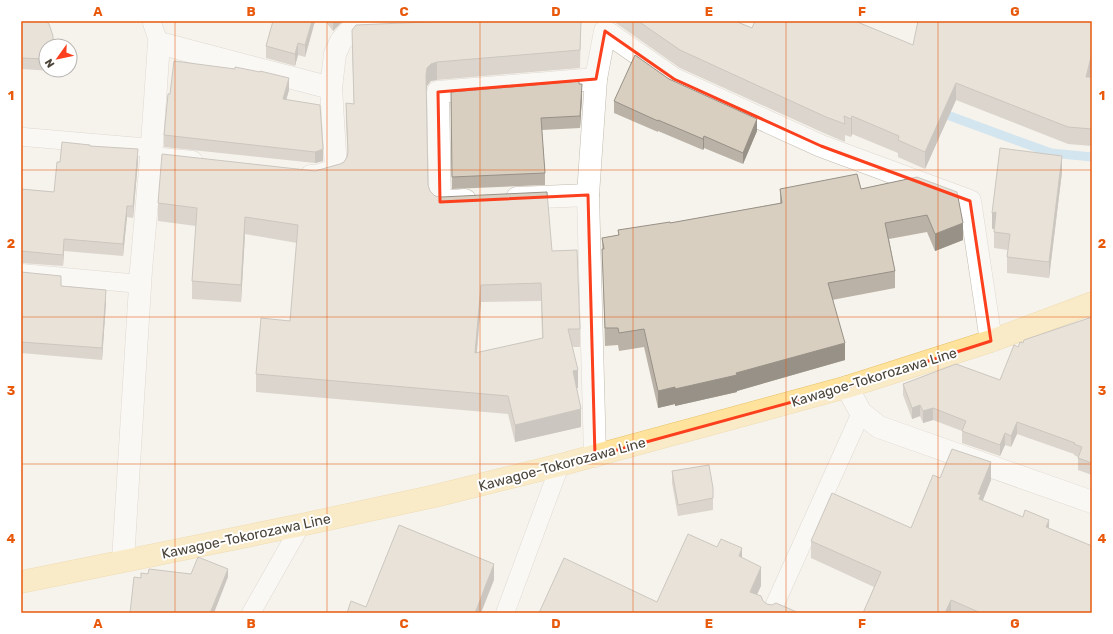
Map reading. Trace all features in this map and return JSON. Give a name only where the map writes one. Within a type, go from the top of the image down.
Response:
[{"type":"main road","name":"Kawagoe-Tokorozawa Line","points":[[21,582],[435,496],[595,456],[847,387],[991,341],[1092,303]]},
{"type":"street","points":[[293,174],[316,176],[336,170],[331,88],[335,54],[341,40],[354,28],[418,25],[425,21]]},
{"type":"street","points":[[595,456],[588,195],[600,26]]},
{"type":"street","points":[[600,26],[674,79],[821,146],[970,201],[991,341]]},
{"type":"street","points":[[123,561],[140,284],[159,43],[331,88]]},
{"type":"street","points":[[588,195],[440,202],[438,92],[596,79]]},
{"type":"street","points":[[151,153],[214,165]]},
{"type":"street","points":[[847,387],[861,413],[879,427],[1092,502]]},
{"type":"lane","points":[[152,21],[159,43]]},
{"type":"lane","points":[[24,137],[151,153]]},
{"type":"lane","points":[[21,273],[140,284]]},
{"type":"lane","points":[[771,613],[861,413]]},
{"type":"lane","points":[[505,613],[560,465]]},
{"type":"lane","points":[[251,613],[301,525]]},
{"type":"highlighted area","points":[[605,31],[674,79],[821,146],[970,201],[991,341],[847,387],[595,456],[588,195],[440,202],[438,92],[596,79]]},
{"type":"building","points":[[21,21],[46,21],[49,24],[53,38],[38,38],[38,59],[21,58]]},
{"type":"building","points":[[273,21],[312,21],[305,45],[298,43],[295,54],[266,46]]},
{"type":"building","points":[[449,21],[581,21],[580,50],[437,62],[431,64],[427,68],[426,75],[428,185],[430,191],[435,196],[441,197],[547,192],[552,251],[577,250],[580,329],[568,329],[578,370],[573,371],[581,409],[515,425],[508,396],[256,374],[261,318],[290,321],[298,225],[245,217],[241,285],[192,281],[197,208],[158,203],[162,154],[315,171],[344,162],[348,152],[346,103],[354,104],[352,30],[356,25]],"holes":[[[541,283],[543,338],[475,353],[481,285]]]},
{"type":"building","points":[[638,21],[735,21],[752,28],[755,21],[855,21],[913,45],[918,21],[1092,21],[1092,53],[1086,77],[1092,77],[1092,129],[1068,127],[956,83],[925,152],[898,140],[899,136],[852,116],[851,119],[844,116],[845,124],[826,117],[680,50]]},
{"type":"building","points":[[635,55],[669,79],[757,119],[743,153],[704,136],[703,139],[658,121],[614,101]]},
{"type":"building","points":[[174,61],[235,69],[235,67],[289,78],[283,99],[320,105],[323,149],[315,152],[164,135],[168,94],[170,94]]},
{"type":"building","points":[[579,81],[579,84],[582,84],[580,116],[541,118],[545,173],[452,177],[451,92]]},
{"type":"building","points":[[62,142],[90,146],[138,149],[133,206],[127,206],[123,244],[64,239],[63,255],[21,251],[21,189],[54,192],[57,162],[60,162]]},
{"type":"building","points":[[1000,148],[1062,156],[1049,262],[1007,257],[1010,234],[994,232],[996,212],[992,213]]},
{"type":"building","points":[[857,174],[861,189],[917,177],[957,192],[963,223],[935,234],[927,215],[885,223],[895,271],[828,283],[845,343],[736,373],[737,375],[675,389],[675,387],[658,391],[644,329],[619,333],[618,328],[605,328],[602,249],[604,249],[602,238],[619,235],[618,230],[670,223],[782,203],[780,189]]},
{"type":"building","points":[[21,272],[61,276],[61,286],[106,290],[102,348],[21,342]]},
{"type":"building","points":[[1092,317],[1092,463],[1078,458],[1082,447],[1074,444],[1075,443],[1017,422],[1011,436],[1005,433],[1000,445],[962,431],[966,421],[933,408],[923,411],[920,405],[912,408],[903,384],[956,364],[1000,380],[1014,345],[1018,347],[1020,342],[1023,343],[1024,340]]},
{"type":"building","points":[[952,449],[991,462],[978,494],[981,495],[979,499],[1023,517],[1025,510],[1049,520],[1046,527],[1092,546],[1092,613],[981,613],[951,600],[945,613],[863,613],[881,572],[811,541],[832,493],[911,528],[933,475],[940,478]]},
{"type":"building","points":[[709,465],[713,488],[713,498],[678,505],[672,471]]},
{"type":"building","points":[[399,525],[494,564],[475,613],[347,613],[351,601],[366,607]]},
{"type":"building","points":[[688,534],[717,547],[721,539],[742,548],[739,556],[761,567],[750,592],[761,596],[763,601],[767,604],[772,605],[776,603],[799,613],[539,613],[564,558],[657,602]]},
{"type":"building","points":[[198,557],[228,569],[210,613],[130,613],[134,577],[141,578],[141,573],[148,574],[149,569],[191,574]]},
{"type":"waterway","points":[[939,112],[1051,153],[1092,157]]}]
